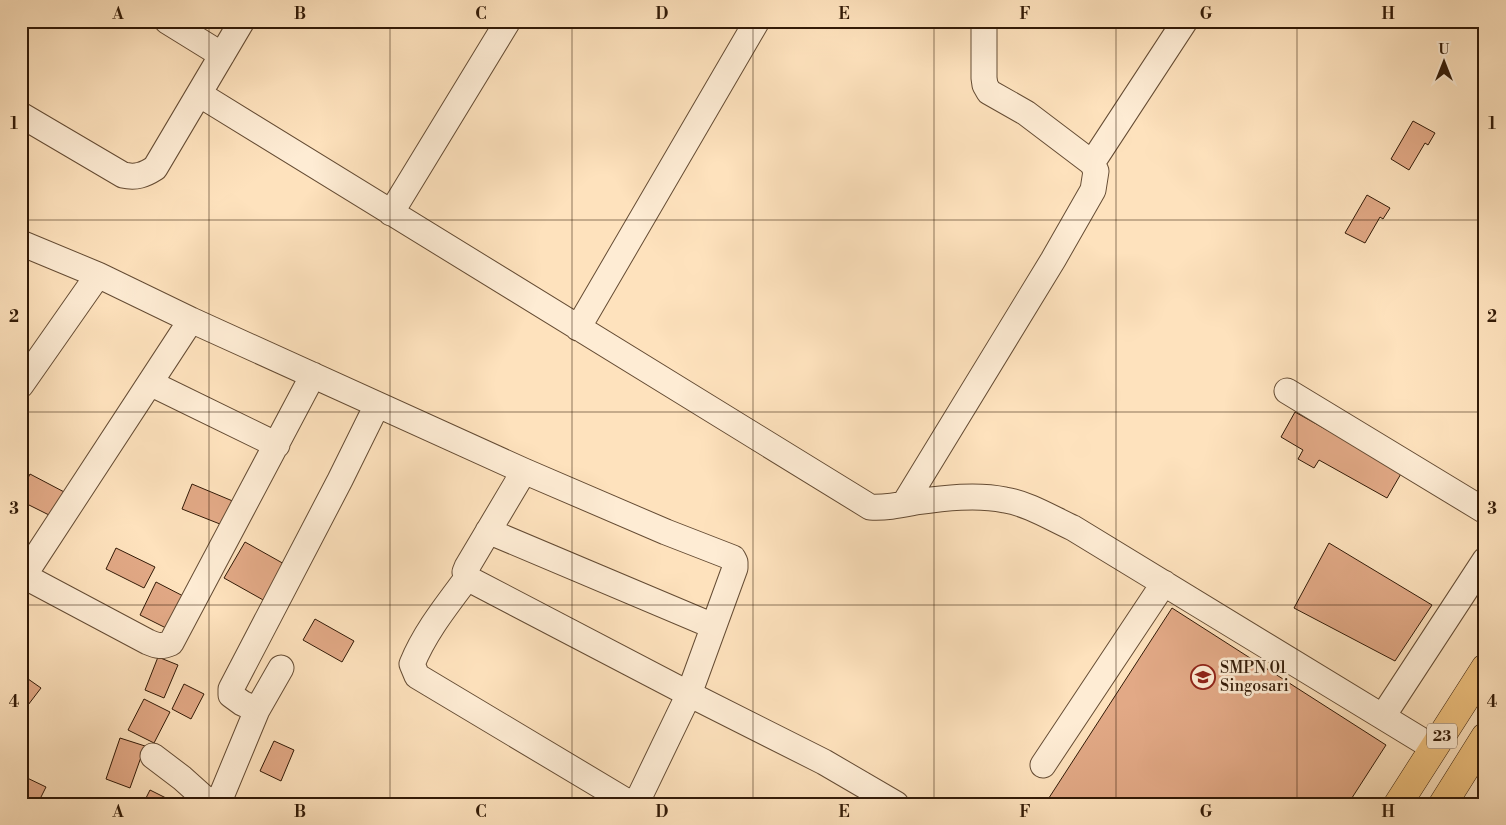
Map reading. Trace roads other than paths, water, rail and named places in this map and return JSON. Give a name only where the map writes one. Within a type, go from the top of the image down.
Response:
[{"type":"highway","name":"23","points":[[1398,804],[1485,668]]},
{"type":"highway","name":"23","points":[[1443,804],[1481,752]]},
{"type":"street","points":[[167,21],[222,55]]},
{"type":"street","points":[[21,115],[123,175],[133,178],[144,175],[155,168],[242,21]]},
{"type":"street","points":[[392,213],[508,21]]},
{"type":"street","points":[[578,328],[757,21]]},
{"type":"street","points":[[904,504],[1054,260],[1093,190],[1096,171],[1092,163],[1026,113],[988,92],[984,78],[984,21]]},
{"type":"street","points":[[1092,163],[1185,21]]},
{"type":"street","points":[[199,94],[870,507],[886,508],[964,497],[1003,499],[1021,504],[1073,528],[1434,748]]},
{"type":"street","points":[[21,243],[98,275],[191,320],[524,471],[666,532],[733,558],[735,568],[689,694],[636,804]]},
{"type":"street","points":[[21,385],[98,275]]},
{"type":"street","points":[[191,320],[23,578],[156,646],[165,646],[171,643],[313,375]]},
{"type":"street","points":[[150,382],[277,445]]},
{"type":"street","points":[[1287,391],[1485,511]]},
{"type":"street","points":[[257,710],[236,699],[231,694],[231,689],[377,405]]},
{"type":"street","points":[[524,471],[467,567],[465,572],[467,578],[824,762],[896,804]]},
{"type":"street","points":[[488,531],[713,626]]},
{"type":"street","points":[[1383,716],[1485,560]]},
{"type":"street","points":[[467,578],[439,615],[416,654],[412,664],[417,676],[631,804]]},
{"type":"street","points":[[1043,765],[1164,583]]},
{"type":"street","points":[[153,756],[213,804],[257,710],[281,668]]},
{"type":"place","name":"SMPN 01 Singosari","points":[[1203,677]]}]
